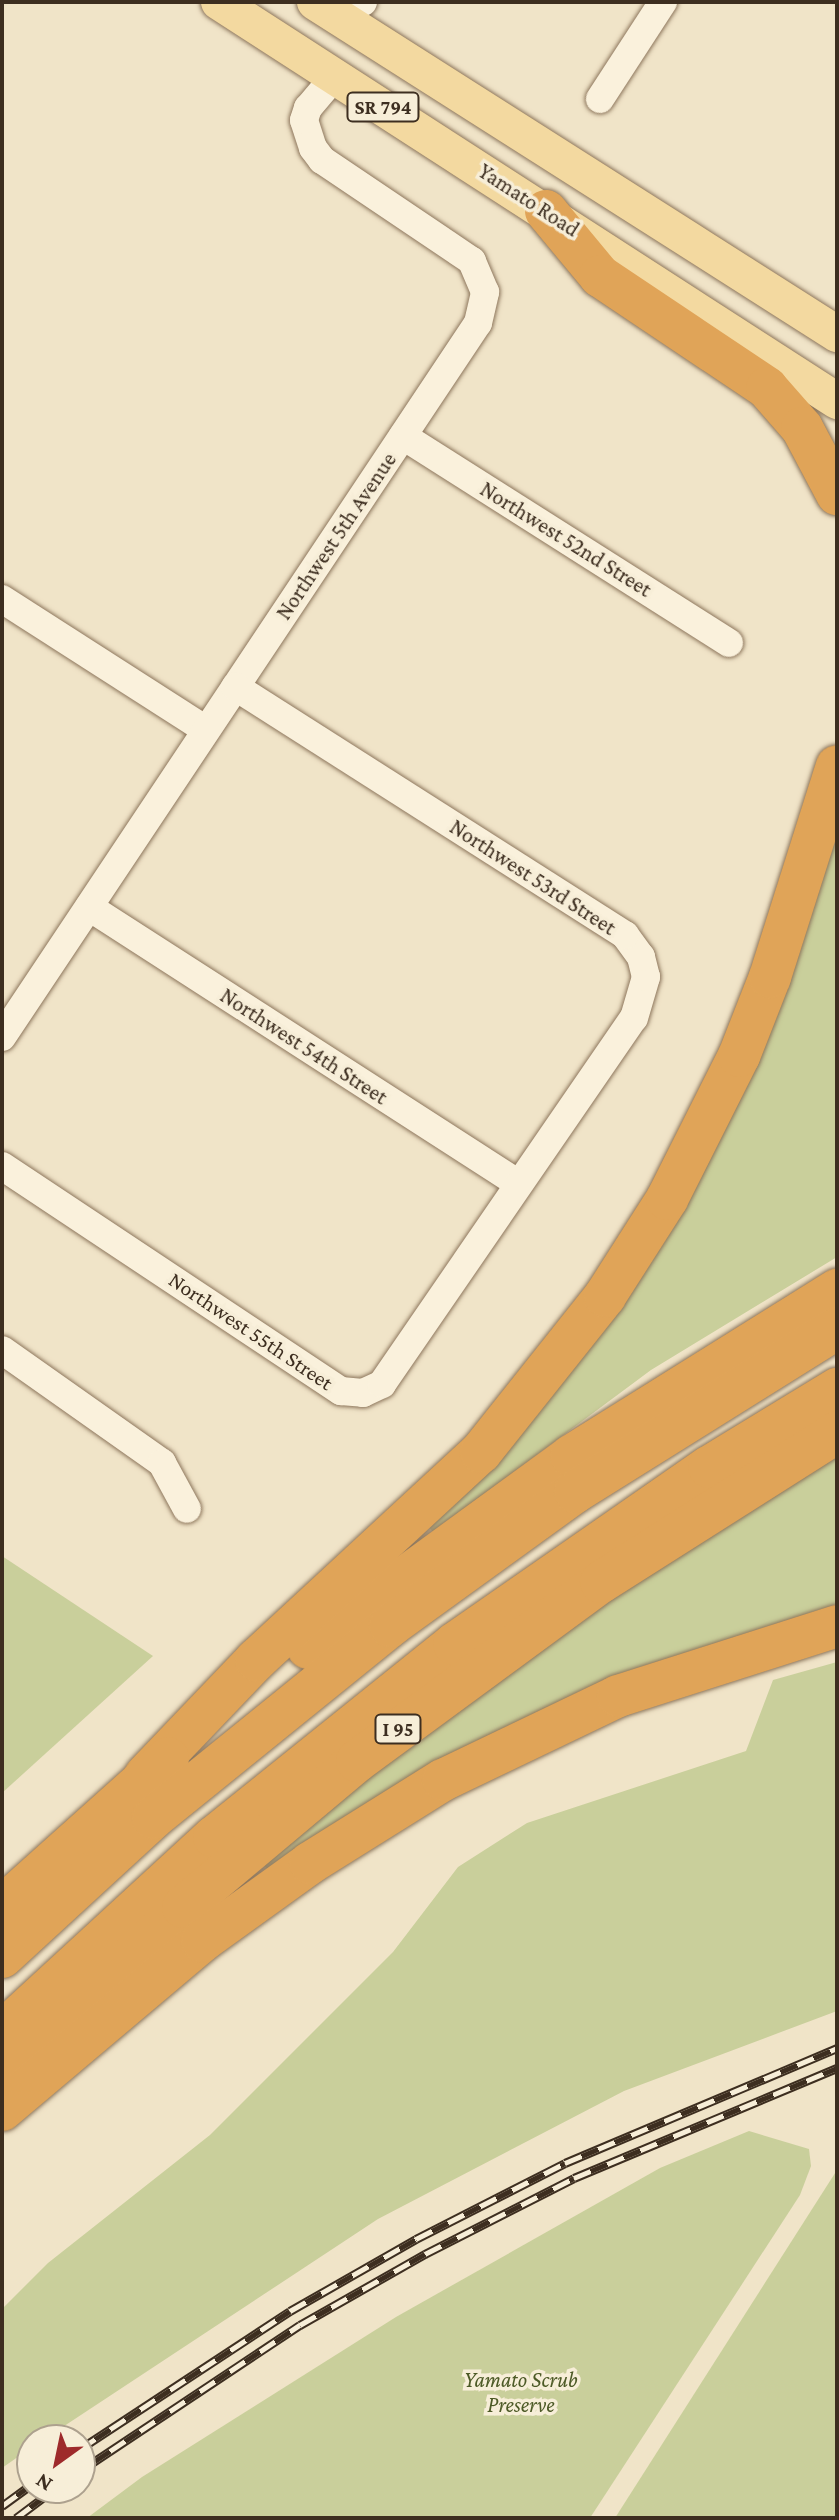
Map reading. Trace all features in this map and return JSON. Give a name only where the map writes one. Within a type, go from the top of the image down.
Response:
[{"type":"highway","points":[[546,211],[600,276],[767,388],[802,428],[837,494]]},
{"type":"highway","points":[[2,1907],[145,1776],[256,1660],[481,1452],[605,1296],[679,1178],[739,1056],[782,942],[837,766]]},
{"type":"highway","points":[[145,1776],[458,1535],[584,1448],[837,1290]]},
{"type":"highway","points":[[2,1957],[209,1769],[390,1626],[575,1492],[837,1328]]},
{"type":"highway","points":[[2,2032],[235,1819],[454,1644],[698,1475],[837,1389]]},
{"type":"highway","name":"I 95","points":[[2,2079],[172,1917],[357,1761],[576,1598],[837,1432]]},
{"type":"highway","points":[[2,2110],[202,1941],[390,1812],[497,1753],[618,1696],[837,1626]]},
{"type":"highway","points":[[796,1637],[837,1634]]},
{"type":"main road","name":"Yamato Road","points":[[219,2],[837,401]]},
{"type":"main road","points":[[263,2],[273,2]]},
{"type":"main road","name":"SR 794","points":[[315,2],[593,182],[837,334]]},
{"type":"main road","points":[[335,76],[351,67],[379,69],[552,182],[593,182]]},
{"type":"street","points":[[330,2],[363,2]]},
{"type":"street","points":[[600,99],[663,2]]},
{"type":"street","name":"Northwest 5th Avenue","points":[[2,1037],[478,323],[485,292],[482,275],[457,247],[322,160],[313,148],[304,120],[308,108],[335,76]]},
{"type":"street","name":"Northwest 52nd Street","points":[[403,436],[729,643]]},
{"type":"street","points":[[2,599],[206,730]]},
{"type":"street","name":"Northwest 53rd Street","points":[[235,687],[635,946],[646,977],[634,1018],[519,1184]]},
{"type":"street","name":"Northwest 54th Street","points":[[89,907],[519,1184]]},
{"type":"street","name":"Northwest 55th Street","points":[[2,1166],[341,1391],[363,1393],[382,1384],[519,1184]]},
{"type":"street","points":[[2,1350],[162,1463],[187,1509]]},
{"type":"green space","points":[[837,795],[837,1257],[651,1370],[433,1532],[425,1522],[668,1215]]},
{"type":"green space","points":[[837,1448],[837,1610],[271,1873],[262,1863],[456,1704]]},
{"type":"green space","points":[[2,1556],[153,1656],[2,1793]]},
{"type":"green space","points":[[837,1662],[837,2011],[624,2091],[378,2219],[67,2424],[16,2424],[16,2458],[2,2468],[2,2309],[48,2263],[210,2135],[393,1952],[458,1867],[527,1823],[746,1751],[773,1680]]},
{"type":"green space","name":"Yamato Scrub Preserve","points":[[749,2131],[809,2149],[811,2166],[800,2195],[590,2518],[87,2518],[142,2477],[396,2317],[660,2168]]},
{"type":"green space","points":[[837,2170],[837,2518],[615,2518]]},
{"type":"railway","points":[[96,2438],[290,2311],[416,2239],[565,2163],[837,2048]]},
{"type":"railway","points":[[96,2460],[300,2325],[425,2254],[574,2178],[837,2068]]},
{"type":"railway","points":[[2,2506],[16,2496]]},
{"type":"railway","points":[[16,2518],[35,2504]]}]
